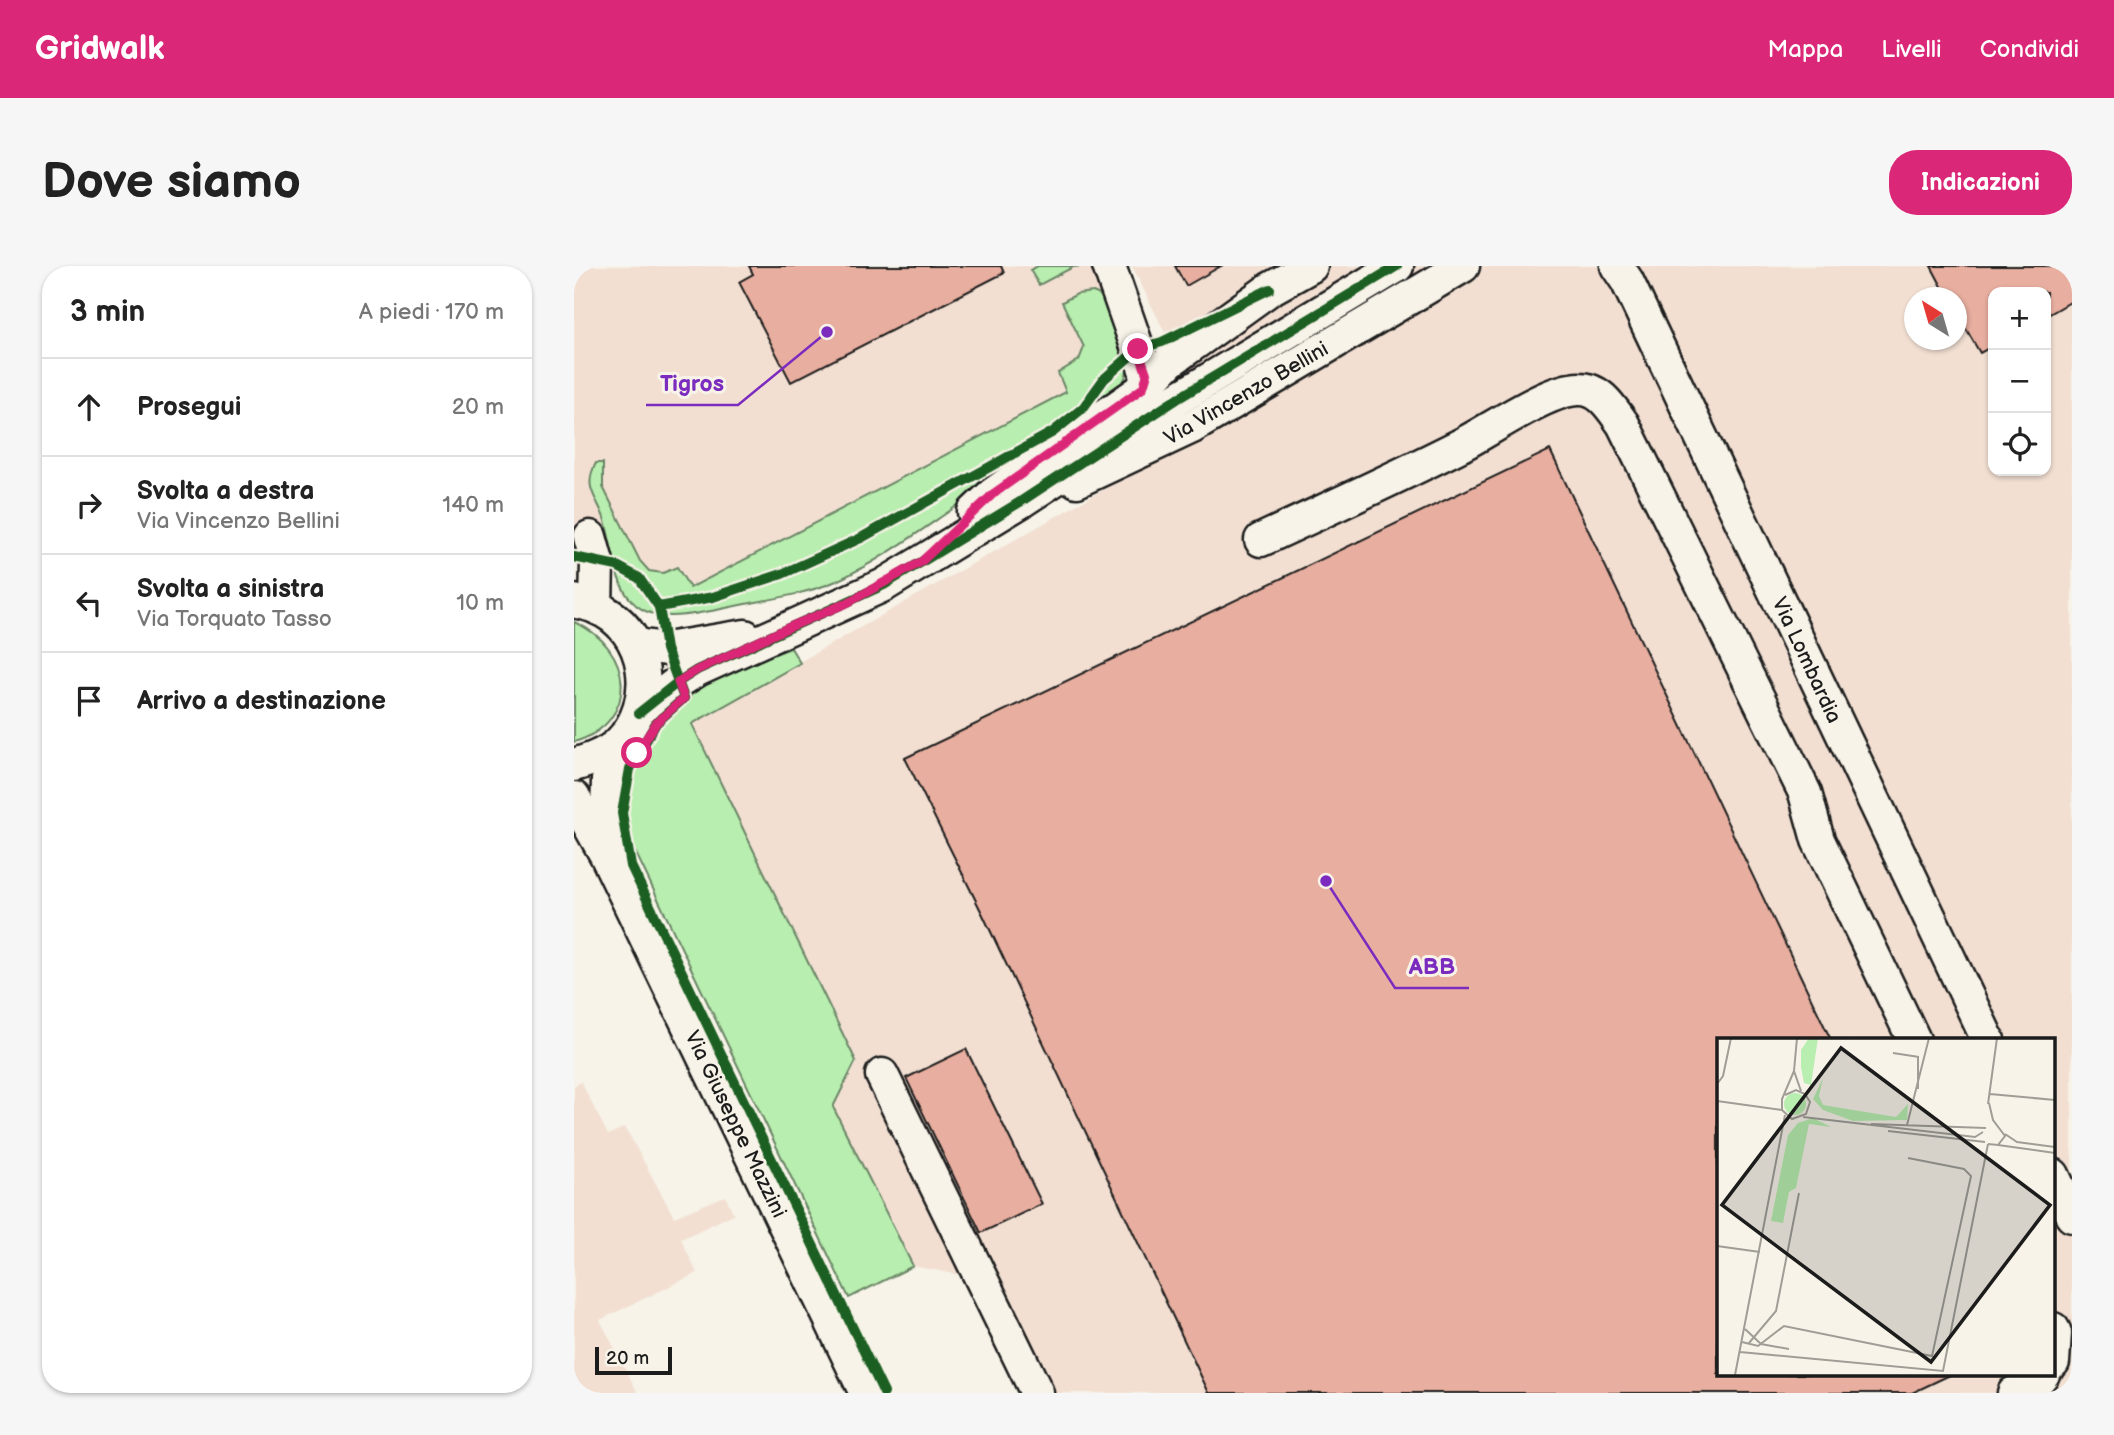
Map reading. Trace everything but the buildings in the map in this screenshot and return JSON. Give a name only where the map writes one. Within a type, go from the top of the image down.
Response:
[{"type":"street","points":[[1109,266],[1147,375],[1143,388]]},
{"type":"street","name":"Via Vincenzo Bellini","points":[[921,562],[993,494],[1143,388],[1181,353],[1270,289],[1311,266]]},
{"type":"street","name":"Via Vincenzo Bellini","points":[[574,765],[597,758],[617,744],[636,719],[678,682],[697,670],[849,602],[921,562],[1020,502],[1136,424],[1397,266]]},
{"type":"street","name":"Via Vincenzo Bellini","points":[[1020,502],[1093,476],[1192,427],[1463,266]]},
{"type":"street","name":"Via Lombardia","points":[[1623,271],[1987,1038]]},
{"type":"street","points":[[1261,540],[1452,450],[1556,394],[1578,389],[1595,391],[1610,405],[1623,424],[1736,651],[1805,793],[1818,840],[1912,1038]]},
{"type":"street","points":[[581,599],[619,622],[636,645],[643,667],[645,690],[636,719]]},
{"type":"street","name":"Via Vincenzo Bellini","points":[[636,645],[666,649],[785,629]]},
{"type":"street","name":"Via Giuseppe Mazzini","points":[[606,855],[608,780],[636,719]]},
{"type":"street","name":"Via Giuseppe Mazzini","points":[[574,798],[606,855],[866,1393]]},
{"type":"street","points":[[882,1075],[1037,1393]]},
{"type":"street","points":[[2054,1177],[2072,1216]]},
{"type":"street","points":[[2014,1393],[2041,1376]]},
{"type":"shaded area","points":[[574,266],[1096,266],[1120,333],[992,481],[880,558],[831,583],[771,599],[705,612],[655,616],[637,607],[624,594],[615,571],[610,541],[574,542]]},
{"type":"shaded area","points":[[1132,266],[2072,266],[2072,1393],[1017,1393],[960,1275],[913,1266],[833,1106],[856,1061],[692,723],[1212,428]]},
{"type":"shaded area","points":[[581,1082],[608,1135],[625,1127],[674,1217],[725,1196],[734,1214],[681,1239],[697,1273],[600,1320],[638,1393],[574,1393],[574,1086]]},
{"type":"green space","points":[[1038,266],[1082,266],[1073,267],[1039,285],[1030,270]]},
{"type":"green space","points":[[1093,292],[1107,298],[1120,333],[1128,369],[1122,386],[894,549],[850,575],[822,587],[704,612],[666,616],[650,613],[637,606],[626,594],[618,576],[605,521],[591,486],[596,463],[603,463],[603,487],[640,561],[649,571],[663,573],[677,567],[690,588],[1066,392],[1058,373],[1079,360],[1084,347],[1062,302],[1077,294]]},
{"type":"green space","points":[[574,622],[594,634],[609,648],[618,666],[622,684],[619,702],[611,718],[596,732],[574,742]]},
{"type":"green space","points":[[791,648],[800,663],[692,724],[856,1061],[833,1107],[913,1266],[849,1298],[633,847],[626,815],[638,760],[663,724],[691,697],[688,686]]},
{"type":"cycle path","points":[[639,713],[697,670],[884,585],[1020,502],[1177,399],[1397,266]]},
{"type":"cycle path","points":[[659,607],[713,597],[782,574],[861,538],[1053,432],[1083,408],[1104,379],[1138,349],[1162,342],[1270,289]]},
{"type":"cycle path","points":[[574,557],[617,566],[639,578],[659,607],[666,649],[684,698],[656,723],[630,769],[622,813],[631,866],[884,1393]]},
{"type":"place","name":"Tigros","points":[[827,332]]},
{"type":"place","name":"ABB","points":[[1326,881]]},
{"type":"route","points":[[637,753],[656,723],[684,698],[678,682],[697,670],[884,585],[921,562],[993,494],[1143,388],[1147,375],[1138,349]]}]
